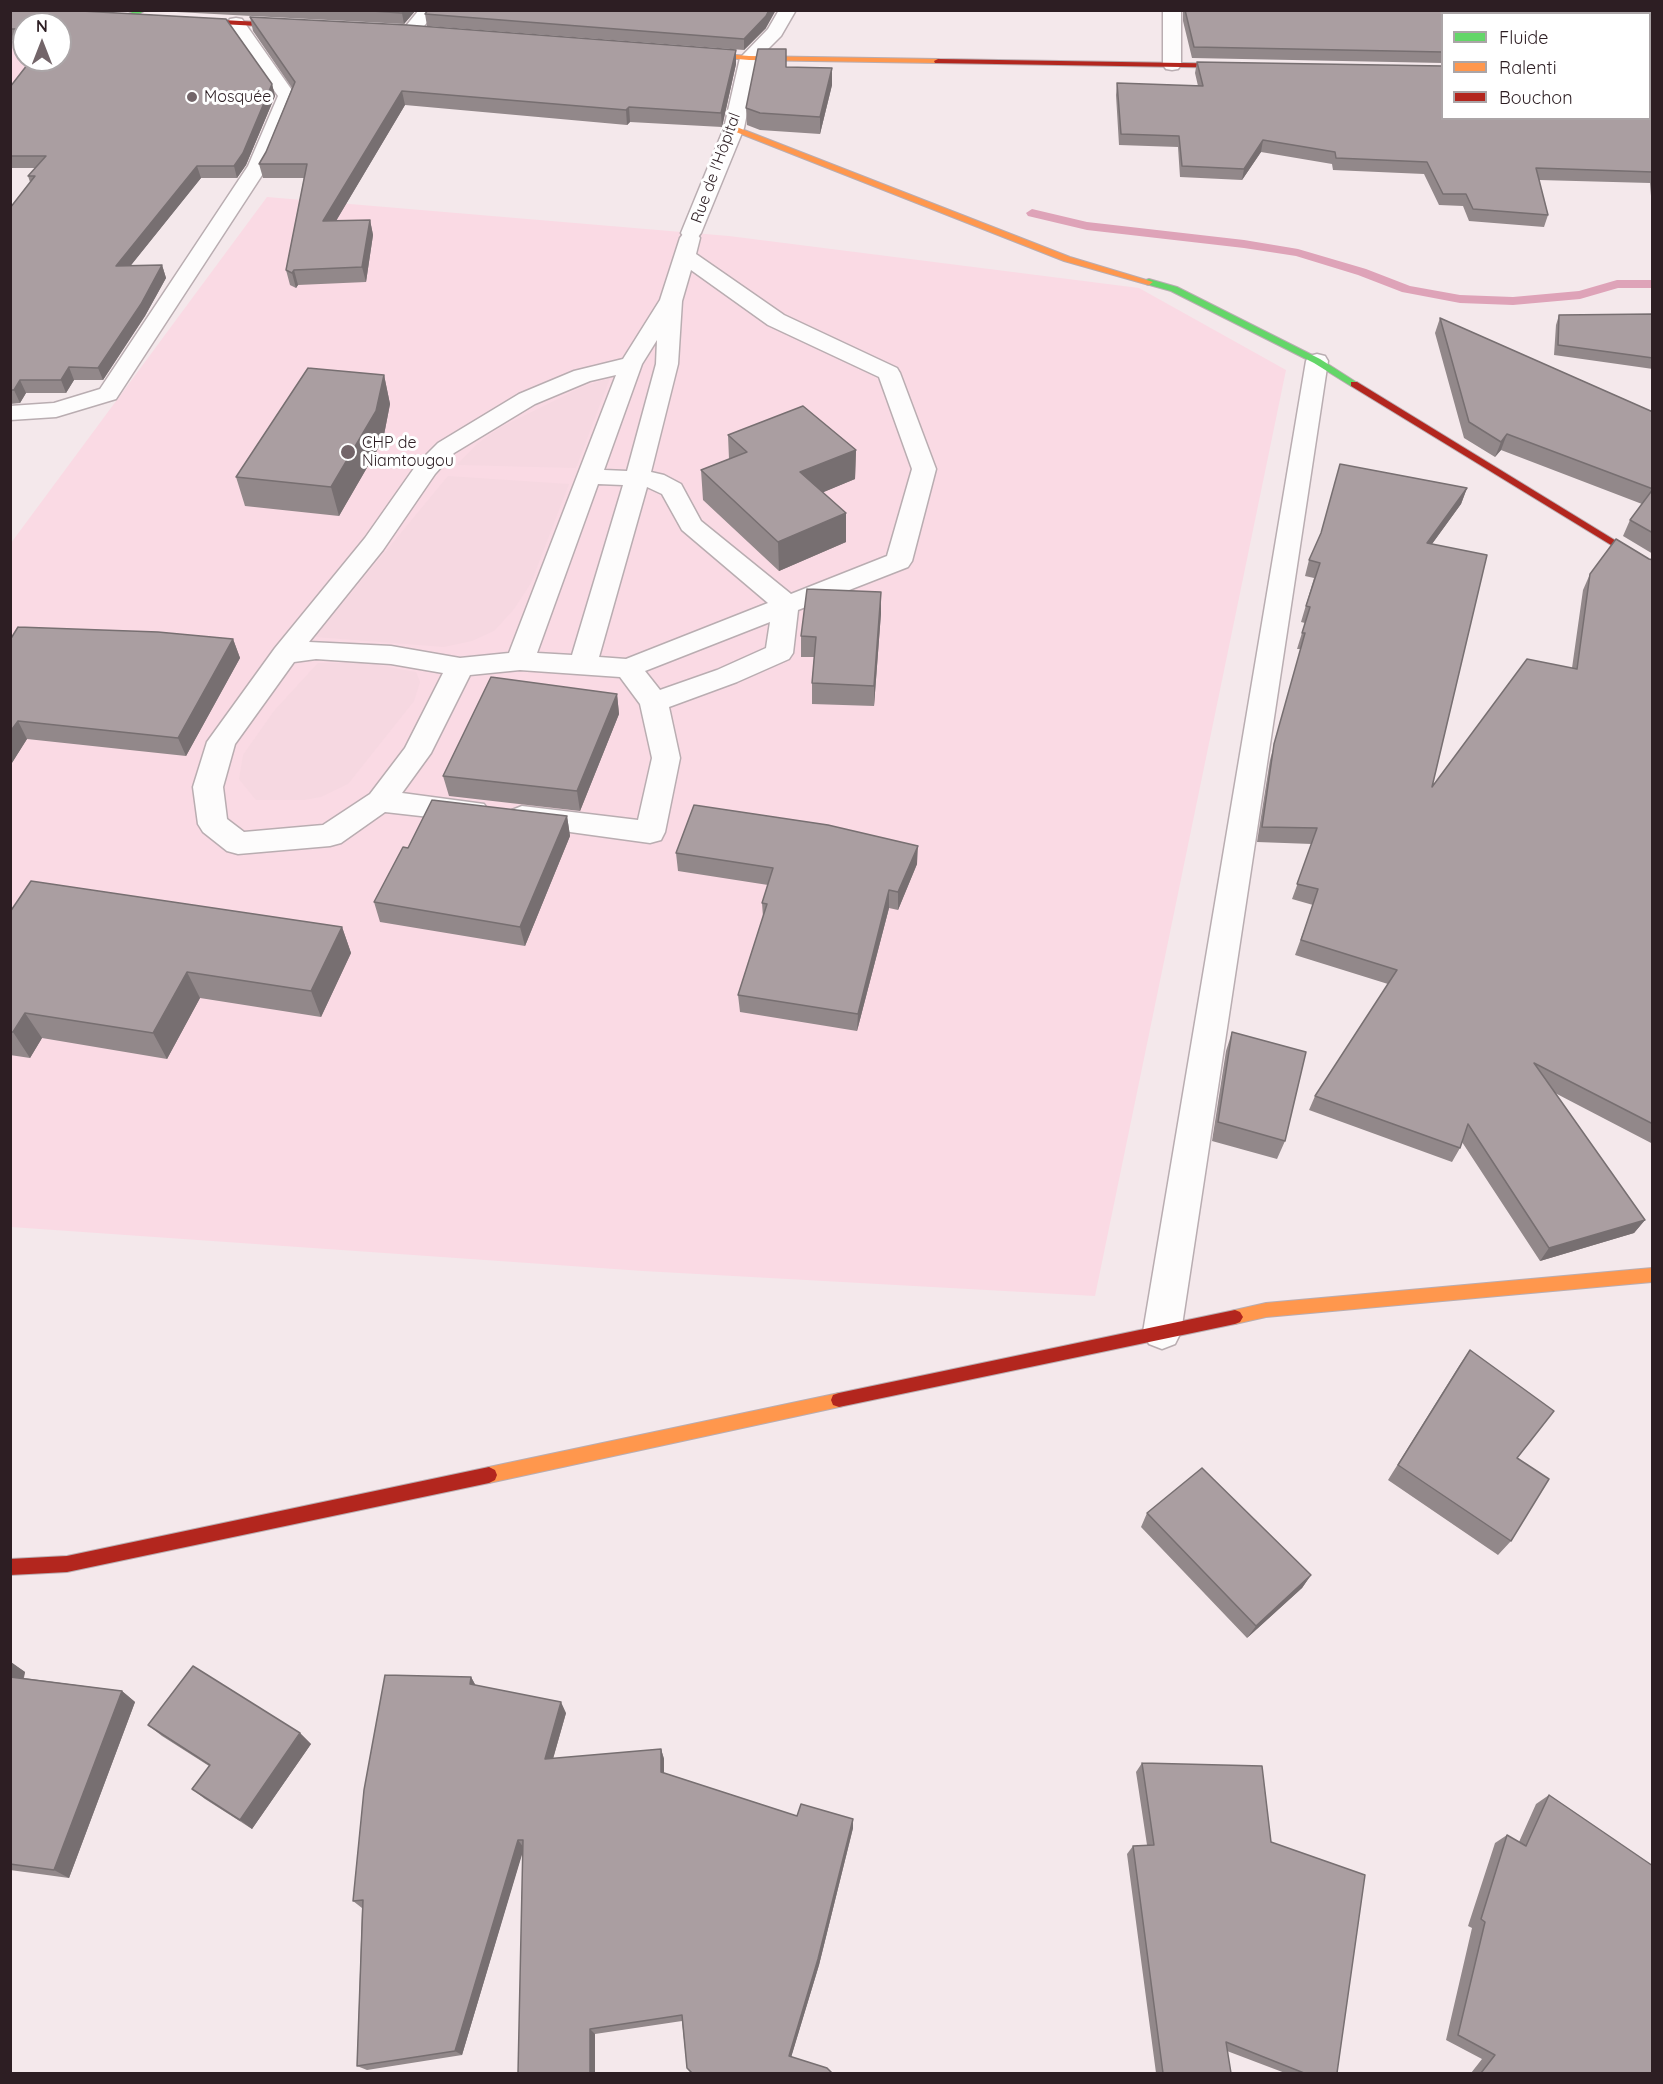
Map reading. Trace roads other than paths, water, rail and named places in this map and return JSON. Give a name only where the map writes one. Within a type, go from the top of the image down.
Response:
[{"type":"street","points":[[404,31],[429,10]]},
{"type":"street","points":[[749,58],[775,32],[788,10]]},
{"type":"street","points":[[1172,10],[1172,65]]},
{"type":"street","points":[[121,17],[146,14]]},
{"type":"street","points":[[171,20],[306,26]]},
{"type":"street","points":[[10,413],[56,410],[108,394],[258,166],[287,96],[236,23]]},
{"type":"street","points":[[404,31],[433,33]]},
{"type":"street","points":[[679,52],[749,58],[1254,66]]},
{"type":"street","name":"Rue de l'Hôpital","points":[[671,301],[688,245],[734,128],[749,58]]},
{"type":"street","points":[[734,128],[1067,259],[1174,289],[1317,361],[1653,567]]},
{"type":"street","points":[[285,654],[316,650],[391,655],[460,667],[520,661],[628,668],[899,561],[924,470],[889,373],[776,320],[688,245]]},
{"type":"street","points":[[520,661],[631,364],[671,301]]},
{"type":"street","points":[[583,664],[637,479],[667,364],[671,301]]},
{"type":"street","points":[[1162,1332],[1317,361]]},
{"type":"street","points":[[460,667],[417,753],[380,801],[330,835],[238,843],[213,824],[208,787],[220,742],[285,654],[374,544],[426,470],[446,448],[527,399],[582,376],[631,364]]},
{"type":"street","points":[[589,476],[655,480],[672,489],[691,525],[786,604]]},
{"type":"street","points":[[654,702],[726,676],[779,653],[786,604]]},
{"type":"street","points":[[380,801],[650,832],[666,758],[654,702],[628,668]]},
{"type":"street","points":[[10,1567],[67,1564],[1266,1310],[1653,1275]]},
{"type":"waterway","points":[[1032,213],[1087,226],[1244,244],[1298,253],[1362,272],[1407,289],[1460,299],[1513,301],[1580,295],[1617,284],[1652,284]]},
{"type":"place","name":"Mosquée","points":[[192,97]]},
{"type":"place","name":"CHP de Niamtougou","points":[[348,452]]}]
